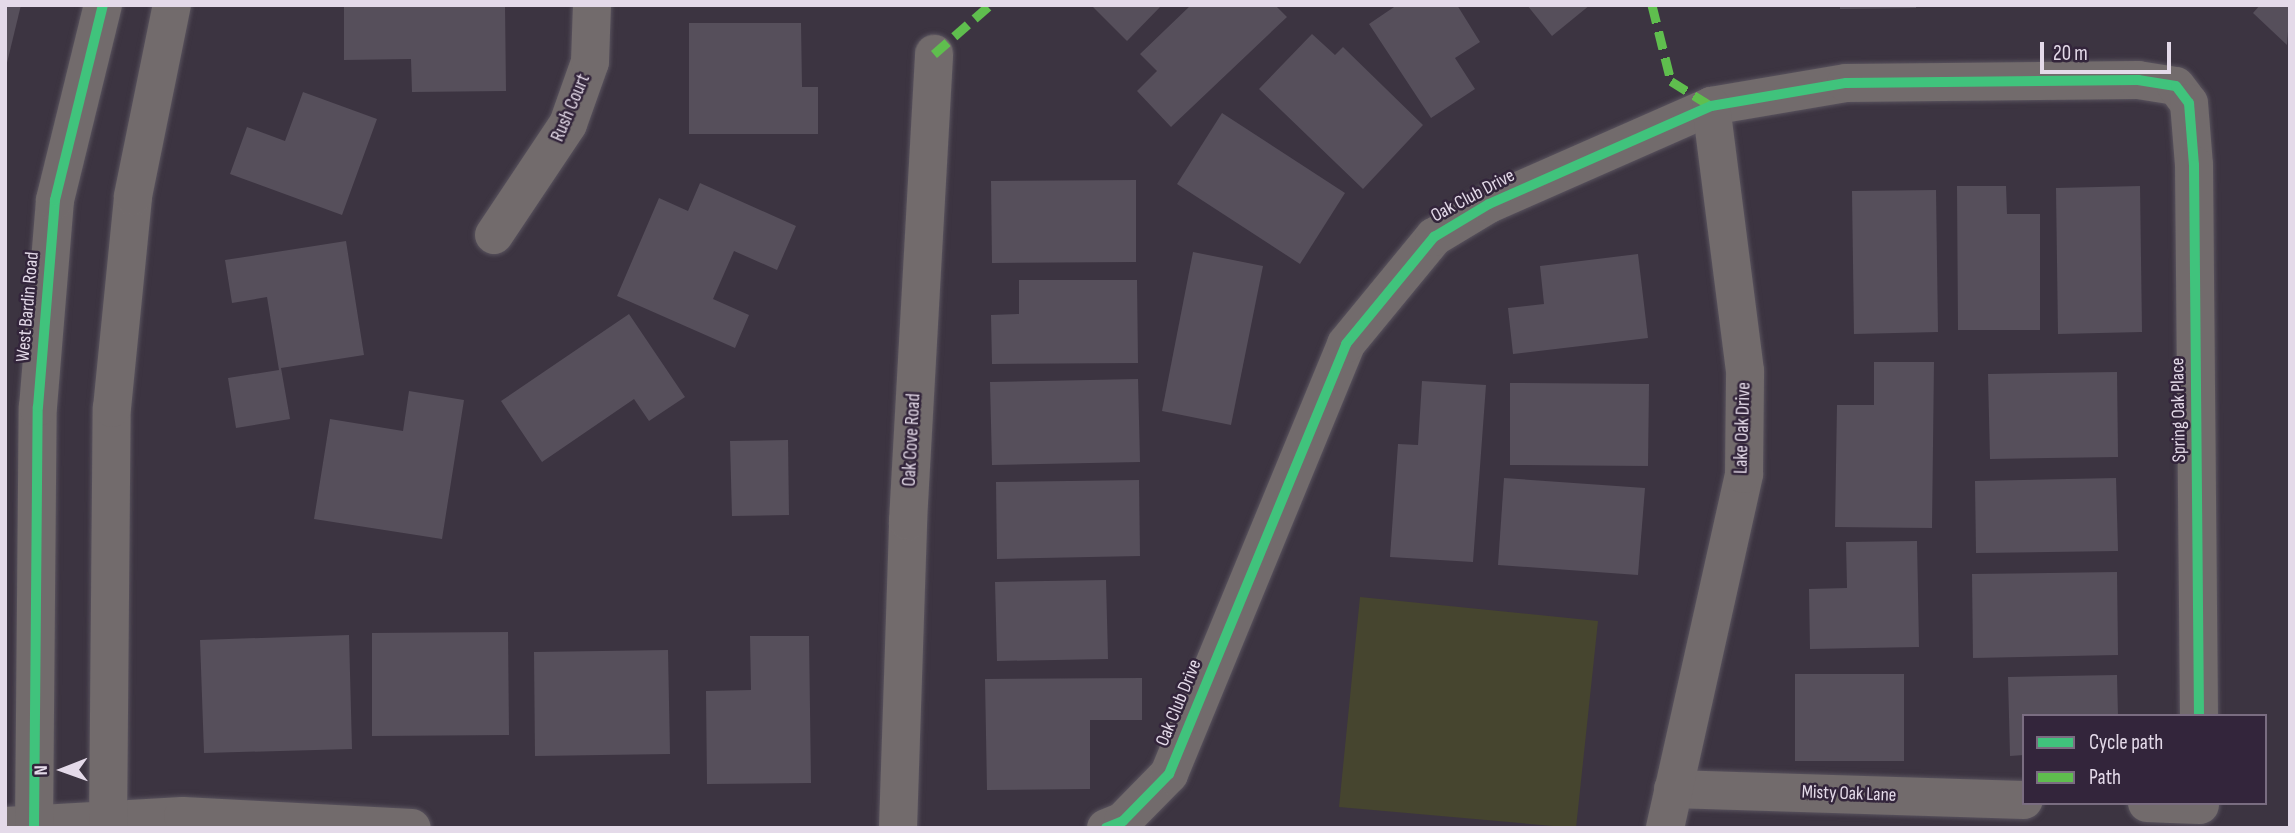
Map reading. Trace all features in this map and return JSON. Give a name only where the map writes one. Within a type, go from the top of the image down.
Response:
[{"type":"street","name":"West Bardin Road","points":[[24,826],[38,407],[54,214],[103,5]]},
{"type":"street","points":[[109,825],[112,408],[133,196],[172,5]]},
{"type":"street","name":"Rush Court","points":[[494,234],[568,124],[590,62],[592,5]]},
{"type":"street","name":"Oak Cove Road","points":[[898,828],[908,522],[934,54]]},
{"type":"street","name":"Oak Club Drive","points":[[1106,828],[1123,821],[1169,774],[1346,344],[1434,237],[1489,204],[1711,106],[1846,83],[2138,80],[2176,86],[2189,103]]},
{"type":"street","name":"Spring Oak Place","points":[[2189,103],[2194,165],[2199,714]]},
{"type":"street","name":"Lake Oak Drive","points":[[1665,828],[1744,474],[1745,371],[1711,106]]},
{"type":"street","name":"Misty Oak Lane","points":[[1673,789],[2022,800]]},
{"type":"street","points":[[2159,805],[2200,812]]},
{"type":"street","points":[[24,826],[109,825],[183,816],[412,828]]},
{"type":"shaded area","points":[[1360,597],[1598,621],[1576,828],[1339,807]]},
{"type":"building","points":[[5,5],[21,5],[6,67],[5,66]]},
{"type":"building","points":[[344,5],[505,5],[506,91],[412,92],[411,59],[344,60]]},
{"type":"building","points":[[1091,5],[1162,5],[1127,41]]},
{"type":"building","points":[[1191,5],[1275,5],[1287,17],[1171,127],[1137,91],[1157,71],[1140,54]]},
{"type":"building","points":[[1397,5],[1457,5],[1480,42],[1455,58],[1475,89],[1431,118],[1369,24]]},
{"type":"building","points":[[1527,5],[1590,5],[1552,36]]},
{"type":"building","points":[[1840,5],[1916,5],[1916,8],[1840,9]]},
{"type":"building","points":[[2260,5],[2290,5],[2287,45],[2253,13]]},
{"type":"building","points":[[689,23],[801,23],[802,87],[818,87],[818,134],[689,134]]},
{"type":"building","points":[[1312,34],[1335,55],[1343,47],[1423,125],[1363,189],[1259,89]]},
{"type":"building","points":[[303,92],[377,119],[342,215],[230,174],[247,127],[285,141]]},
{"type":"building","points":[[1222,113],[1345,193],[1300,264],[1177,184]]},
{"type":"building","points":[[1136,180],[1136,262],[992,263],[991,181]]},
{"type":"building","points":[[700,183],[796,226],[777,270],[734,251],[713,299],[749,315],[735,348],[617,296],[659,198],[688,211]]},
{"type":"building","points":[[1957,186],[2006,186],[2007,214],[2040,214],[2040,330],[1958,330]]},
{"type":"building","points":[[2140,186],[2142,332],[2058,334],[2056,188]]},
{"type":"building","points":[[1936,190],[1938,332],[1854,334],[1852,191]]},
{"type":"building","points":[[346,241],[364,355],[281,368],[290,419],[236,428],[228,378],[279,370],[267,297],[232,303],[225,260]]},
{"type":"building","points":[[1193,252],[1263,266],[1231,425],[1162,411]]},
{"type":"building","points":[[1638,254],[1648,338],[1513,354],[1508,308],[1544,304],[1540,266]]},
{"type":"building","points":[[1019,280],[1137,280],[1138,363],[992,364],[991,315],[1019,314]]},
{"type":"building","points":[[629,314],[685,397],[649,421],[634,399],[542,462],[501,401]]},
{"type":"building","points":[[1874,362],[1934,362],[1932,528],[1835,527],[1837,405],[1874,405]]},
{"type":"building","points":[[2117,372],[2118,457],[1990,459],[1988,374]]},
{"type":"building","points":[[1138,379],[1140,462],[992,465],[990,382]]},
{"type":"building","points":[[1422,381],[1486,385],[1473,562],[1390,557],[1398,444],[1418,445]]},
{"type":"building","points":[[1510,383],[1649,384],[1648,466],[1510,465]]},
{"type":"building","points":[[409,391],[464,400],[442,539],[314,519],[330,419],[403,431]]},
{"type":"building","points":[[788,440],[789,515],[732,516],[730,441]]},
{"type":"building","points":[[1504,478],[1645,488],[1638,575],[1498,565]]},
{"type":"building","points":[[2116,478],[2118,551],[1976,553],[1975,481]]},
{"type":"building","points":[[1139,480],[1140,556],[997,559],[996,482]]},
{"type":"building","points":[[1917,541],[1919,647],[1810,649],[1809,589],[1847,588],[1846,542]]},
{"type":"building","points":[[2117,572],[2118,655],[1973,658],[1972,574]]},
{"type":"building","points":[[1106,580],[1108,659],[997,661],[995,582]]},
{"type":"building","points":[[508,632],[509,735],[372,736],[372,633]]},
{"type":"building","points":[[349,635],[352,749],[204,753],[200,640]]},
{"type":"building","points":[[750,636],[809,636],[811,783],[707,784],[706,691],[751,690]]},
{"type":"building","points":[[668,650],[670,754],[535,756],[534,652]]},
{"type":"building","points":[[1795,674],[1904,674],[1904,761],[1795,761]]},
{"type":"building","points":[[2117,675],[2118,714],[2022,714],[2022,755],[2010,756],[2008,677]]},
{"type":"building","points":[[1142,678],[1142,720],[1090,720],[1090,789],[987,790],[985,679]]},
{"type":"marked path","points":[[934,54],[990,5]]},
{"type":"marked path","points":[[1652,5],[1671,81],[1711,106]]},
{"type":"cycle path","points":[[34,828],[38,407],[55,200],[103,5]]},
{"type":"cycle path","points":[[1106,828],[1123,821],[1169,774],[1346,344],[1434,237],[1489,204],[1711,106],[1846,83],[2138,80],[2176,86],[2189,103],[2194,165],[2199,714]]}]
